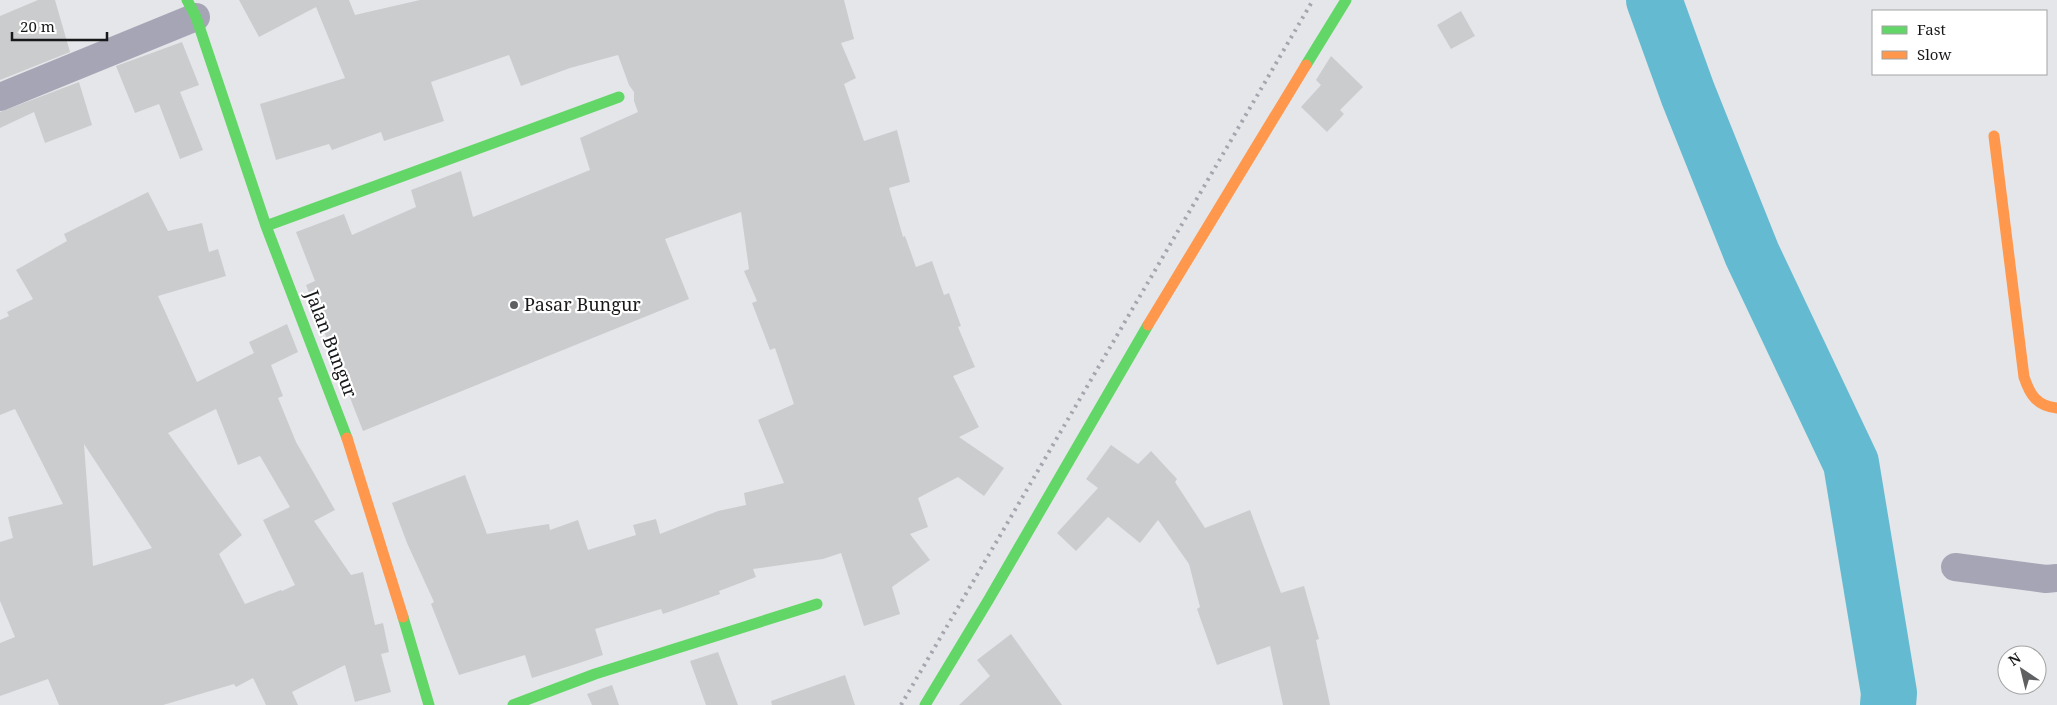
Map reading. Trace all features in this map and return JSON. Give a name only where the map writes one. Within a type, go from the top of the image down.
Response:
[{"type":"street","points":[[925,705],[994,591],[1145,330],[1346,0]]},
{"type":"street","points":[[0,97],[192,8]]},
{"type":"street","name":"Jalan Bungur","points":[[192,8],[266,226],[340,417],[400,605],[429,705]]},
{"type":"street","points":[[266,226],[620,97]]},
{"type":"street","points":[[1994,136],[2024,377],[2030,395],[2039,404],[2057,408]]},
{"type":"street","points":[[1956,567],[2046,579],[2057,578]]},
{"type":"street","points":[[513,705],[595,674],[817,604]]},
{"type":"building","points":[[38,0],[55,0],[70,52],[0,80],[0,16]]},
{"type":"building","points":[[239,0],[349,0],[355,15],[420,0],[844,0],[854,39],[841,43],[856,78],[844,84],[864,141],[897,130],[910,182],[889,188],[903,237],[905,236],[916,267],[932,261],[944,295],[949,293],[961,326],[958,327],[975,367],[953,376],[979,427],[959,437],[1004,468],[984,496],[958,477],[918,498],[928,527],[910,534],[930,560],[892,587],[900,614],[864,626],[841,553],[823,559],[753,569],[756,577],[719,591],[720,594],[663,614],[661,609],[595,629],[603,655],[576,664],[532,678],[525,655],[459,675],[431,604],[434,602],[407,543],[392,503],[465,475],[487,534],[549,524],[550,530],[578,520],[588,550],[636,535],[633,525],[656,519],[660,534],[718,511],[746,505],[744,493],[784,483],[758,420],[794,404],[775,348],[770,350],[752,303],[757,301],[744,271],[749,269],[741,212],[665,239],[689,299],[363,431],[306,285],[315,281],[296,232],[344,214],[352,235],[416,207],[411,190],[461,171],[473,217],[590,170],[580,138],[638,112],[634,101],[634,92],[629,85],[618,55],[570,68],[521,86],[509,55],[431,82],[444,121],[384,141],[381,132],[332,150],[329,144],[276,160],[260,104],[345,78],[316,7],[259,37]]},
{"type":"building","points":[[1461,11],[1475,36],[1451,49],[1437,25]]},
{"type":"building","points":[[182,42],[199,85],[180,92],[203,150],[180,159],[159,104],[135,113],[116,66]]},
{"type":"building","points":[[1331,56],[1363,87],[1340,110],[1344,114],[1327,132],[1301,107],[1321,85],[1316,80]]},
{"type":"building","points":[[79,82],[92,125],[45,143],[34,112],[0,128],[0,112]]},
{"type":"building","points":[[148,192],[168,231],[202,223],[209,252],[218,249],[226,276],[158,296],[197,382],[254,353],[249,342],[287,324],[298,352],[271,365],[283,396],[278,398],[296,442],[335,510],[314,521],[351,575],[363,572],[375,625],[383,623],[389,652],[381,654],[391,692],[355,702],[345,665],[292,692],[298,705],[266,705],[253,678],[236,687],[234,684],[163,705],[59,705],[48,679],[0,696],[0,643],[15,637],[0,601],[0,542],[13,538],[8,517],[63,504],[15,409],[0,415],[0,320],[9,316],[7,312],[33,299],[16,270],[67,241],[64,234]],"holes":[[[216,409],[238,465],[260,456],[290,507],[263,520],[295,585],[245,604],[219,554],[242,535],[168,433]],[[84,444],[152,548],[93,566]]]},
{"type":"building","points":[[1111,445],[1138,464],[1151,451],[1177,479],[1175,482],[1205,528],[1250,510],[1281,593],[1304,586],[1319,639],[1316,640],[1330,705],[1283,705],[1270,646],[1217,665],[1197,609],[1200,607],[1189,564],[1158,520],[1140,543],[1108,517],[1076,551],[1057,533],[1098,488],[1086,479]]},
{"type":"building","points":[[1011,634],[1062,705],[959,705],[990,676],[977,660]]},
{"type":"building","points":[[718,652],[738,705],[706,705],[690,661]]},
{"type":"building","points":[[845,675],[855,705],[772,705],[771,701]]},
{"type":"building","points":[[612,685],[619,705],[592,705],[587,694]]},
{"type":"waterway","points":[[1654,0],[1688,94],[1752,254],[1851,463],[1889,693],[1888,705]]},
{"type":"railway","points":[[901,705],[1313,0]]},
{"type":"traffic: fast","points":[[187,0],[196,17],[266,226],[347,438]]},
{"type":"traffic: fast","points":[[1306,65],[1346,0]]},
{"type":"traffic: fast","points":[[266,226],[619,97]]},
{"type":"traffic: fast","points":[[925,705],[989,599],[1148,325]]},
{"type":"traffic: fast","points":[[513,705],[595,674],[817,604]]},
{"type":"traffic: fast","points":[[403,617],[429,705]]},
{"type":"traffic: slow","points":[[1148,325],[1306,65]]},
{"type":"traffic: slow","points":[[1994,136],[2024,377],[2029,389],[2039,402],[2057,408]]},
{"type":"traffic: slow","points":[[347,438],[403,617]]},
{"type":"place","name":"Pasar Bungur","points":[[514,305]]}]
